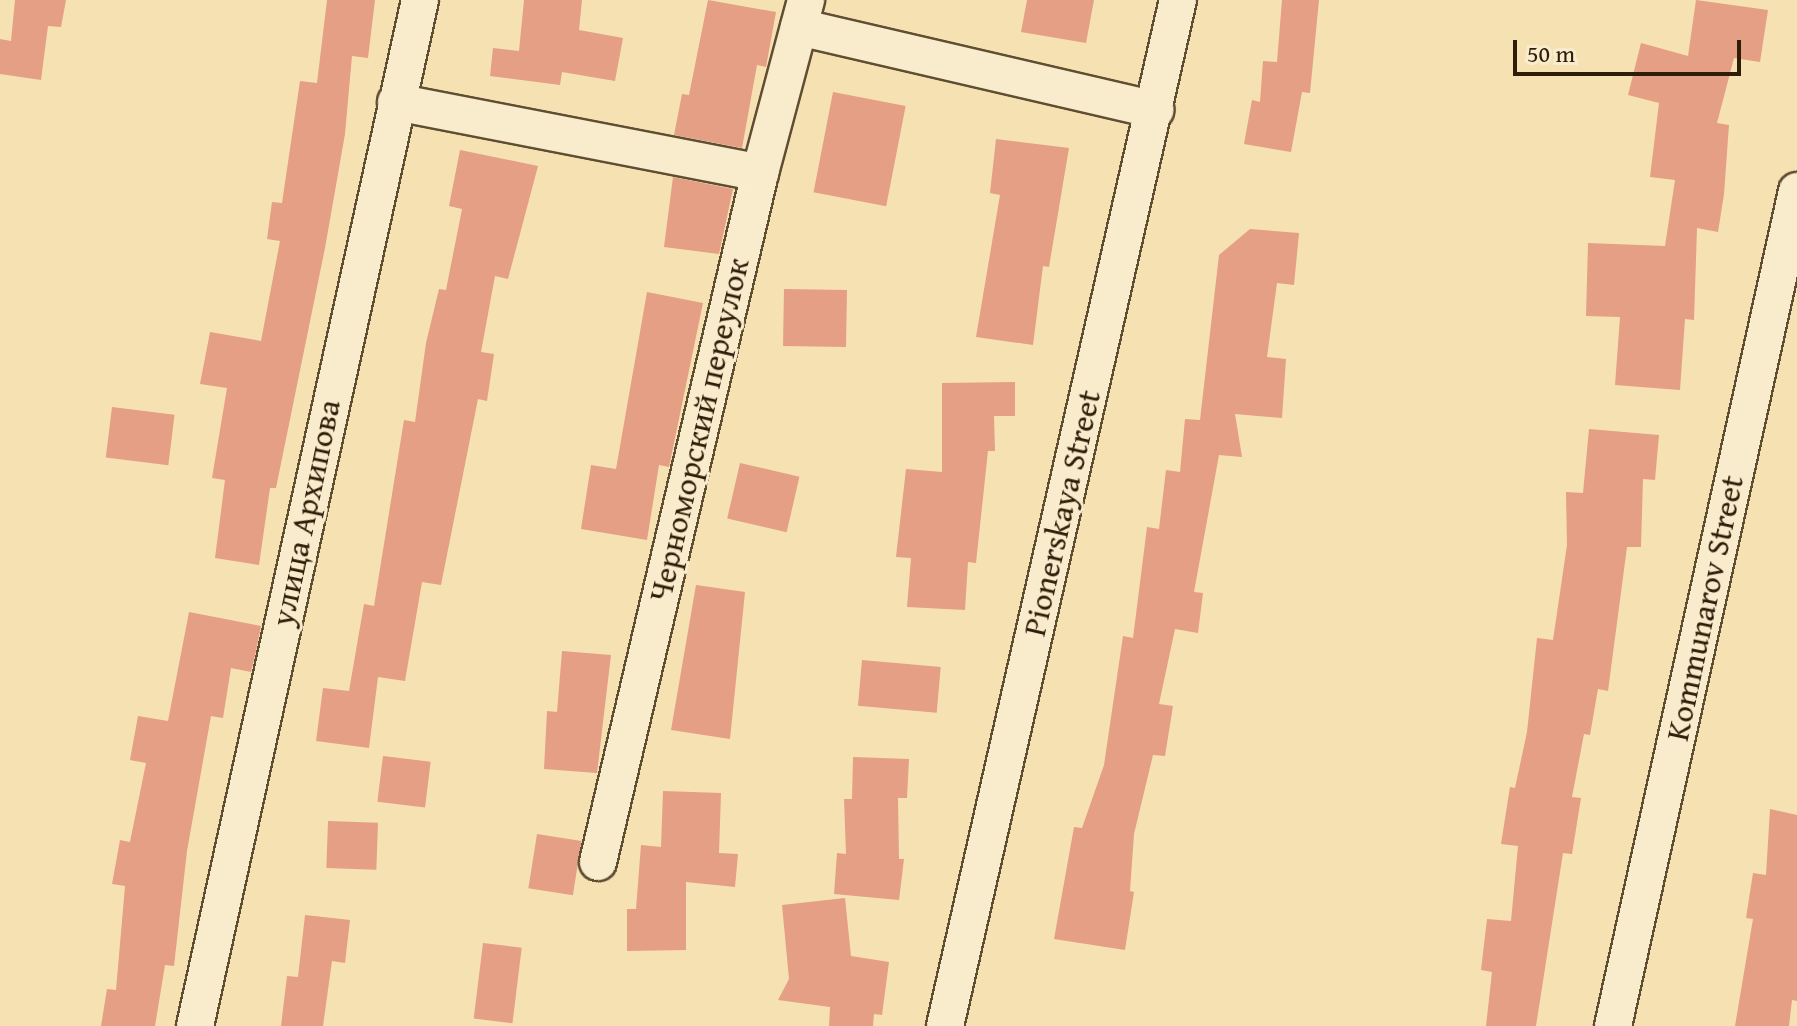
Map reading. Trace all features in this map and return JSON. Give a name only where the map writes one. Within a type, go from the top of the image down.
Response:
[{"type":"street","name":"улица Архипова","points":[[195,1026],[420,0]]},
{"type":"street","name":"Pionerskaya Street","points":[[945,1026],[1178,0]]},
{"type":"street","points":[[802,14],[1155,110]]},
{"type":"street","name":"Черноморский переулок","points":[[598,862],[760,173],[802,14]]},
{"type":"street","points":[[396,102],[760,173]]},
{"type":"street","name":"Kommunarov Street","points":[[1613,1026],[1797,191]]},
{"type":"building","points":[[15,0],[66,0],[61,27],[48,26],[41,80],[0,74],[0,39],[11,41]]},
{"type":"building","points":[[327,0],[375,0],[368,58],[352,56],[345,134],[325,248],[276,488],[270,488],[259,565],[215,558],[225,480],[212,478],[227,388],[200,384],[210,332],[261,341],[280,241],[267,239],[272,202],[282,203],[300,81],[317,83]]},
{"type":"building","points":[[524,0],[582,0],[579,30],[623,38],[615,81],[562,72],[560,85],[490,76],[493,48],[519,51]]},
{"type":"building","points":[[708,0],[776,12],[766,67],[757,65],[742,148],[674,135],[682,94],[689,95]]},
{"type":"building","points":[[1027,0],[1094,0],[1086,43],[1021,32]]},
{"type":"building","points":[[1282,0],[1319,0],[1310,93],[1302,92],[1291,152],[1244,144],[1252,100],[1260,102],[1263,61],[1277,62]]},
{"type":"building","points":[[1696,0],[1768,10],[1760,62],[1734,58],[1717,123],[1729,125],[1724,194],[1718,232],[1697,228],[1694,320],[1685,319],[1680,390],[1615,385],[1620,317],[1586,316],[1588,243],[1665,246],[1675,180],[1650,177],[1659,103],[1628,95],[1641,43],[1688,56]]},
{"type":"building","points":[[833,92],[906,106],[886,206],[814,192]]},
{"type":"building","points":[[996,139],[1069,148],[1049,267],[1043,266],[1033,345],[976,337],[1000,195],[990,193]]},
{"type":"building","points":[[460,150],[538,166],[508,279],[495,276],[481,352],[494,354],[487,401],[478,399],[441,585],[422,582],[405,681],[378,677],[369,748],[316,741],[323,688],[349,691],[364,604],[374,606],[404,420],[415,422],[426,343],[439,289],[446,290],[462,209],[449,206]]},
{"type":"building","points":[[673,177],[733,189],[719,254],[664,247]]},
{"type":"building","points":[[1250,229],[1299,233],[1294,285],[1277,283],[1267,357],[1286,359],[1282,418],[1235,414],[1242,457],[1219,455],[1194,592],[1203,593],[1198,633],[1175,629],[1159,704],[1173,706],[1165,756],[1153,755],[1134,834],[1130,891],[1134,892],[1125,950],[1054,939],[1074,827],[1082,828],[1104,765],[1123,636],[1133,638],[1147,527],[1159,529],[1166,470],[1180,472],[1185,419],[1200,420],[1219,255]]},
{"type":"building","points":[[784,289],[847,290],[846,347],[783,346]]},
{"type":"building","points":[[647,292],[703,303],[669,467],[659,465],[647,540],[581,529],[591,465],[616,469]]},
{"type":"building","points":[[1015,382],[1015,416],[994,416],[995,451],[988,451],[976,563],[968,562],[965,610],[907,607],[911,558],[896,557],[906,469],[942,472],[942,383]]},
{"type":"building","points":[[112,407],[175,415],[168,465],[106,458]]},
{"type":"building","points":[[1589,429],[1659,435],[1655,480],[1643,479],[1641,547],[1627,547],[1608,691],[1598,689],[1590,735],[1584,734],[1572,797],[1581,798],[1572,854],[1563,853],[1536,1026],[1486,1026],[1492,972],[1481,970],[1487,919],[1511,921],[1518,846],[1501,844],[1510,787],[1515,788],[1527,732],[1537,638],[1553,640],[1567,545],[1566,492],[1583,493]]},
{"type":"building","points":[[740,463],[799,477],[787,532],[727,519]]},
{"type":"building","points":[[696,585],[745,592],[730,739],[671,730]]},
{"type":"building","points":[[189,612],[261,626],[256,651],[251,672],[231,668],[223,718],[211,716],[187,851],[174,966],[165,965],[155,1026],[101,1026],[107,989],[116,990],[125,886],[112,884],[120,840],[130,842],[146,763],[130,760],[138,716],[168,721]]},
{"type":"building","points":[[562,651],[611,655],[597,773],[544,769],[547,711],[557,712]]},
{"type":"building","points":[[862,660],[941,667],[937,713],[858,706]]},
{"type":"building","points":[[383,756],[431,762],[425,808],[377,802]]},
{"type":"building","points":[[853,757],[909,759],[907,798],[898,798],[899,859],[904,859],[899,900],[834,894],[837,853],[846,854],[844,799],[852,799]]},
{"type":"building","points":[[663,791],[721,793],[719,853],[738,854],[735,887],[686,882],[686,950],[627,951],[627,909],[636,909],[641,845],[661,847]]},
{"type":"building","points":[[1770,809],[1797,815],[1797,1001],[1792,1000],[1789,1026],[1735,1026],[1753,919],[1746,918],[1753,873],[1766,875]]},
{"type":"building","points":[[328,821],[378,823],[376,870],[326,868]]},
{"type":"building","points":[[537,834],[581,841],[573,895],[528,888]]},
{"type":"building","points":[[845,898],[851,956],[889,962],[882,1015],[874,1014],[873,1026],[829,1026],[830,1007],[778,1000],[789,979],[782,905]]},
{"type":"building","points":[[305,915],[350,920],[345,963],[332,961],[323,1026],[281,1026],[287,976],[298,977]]},
{"type":"building","points":[[483,943],[522,948],[512,1023],[474,1018]]}]
